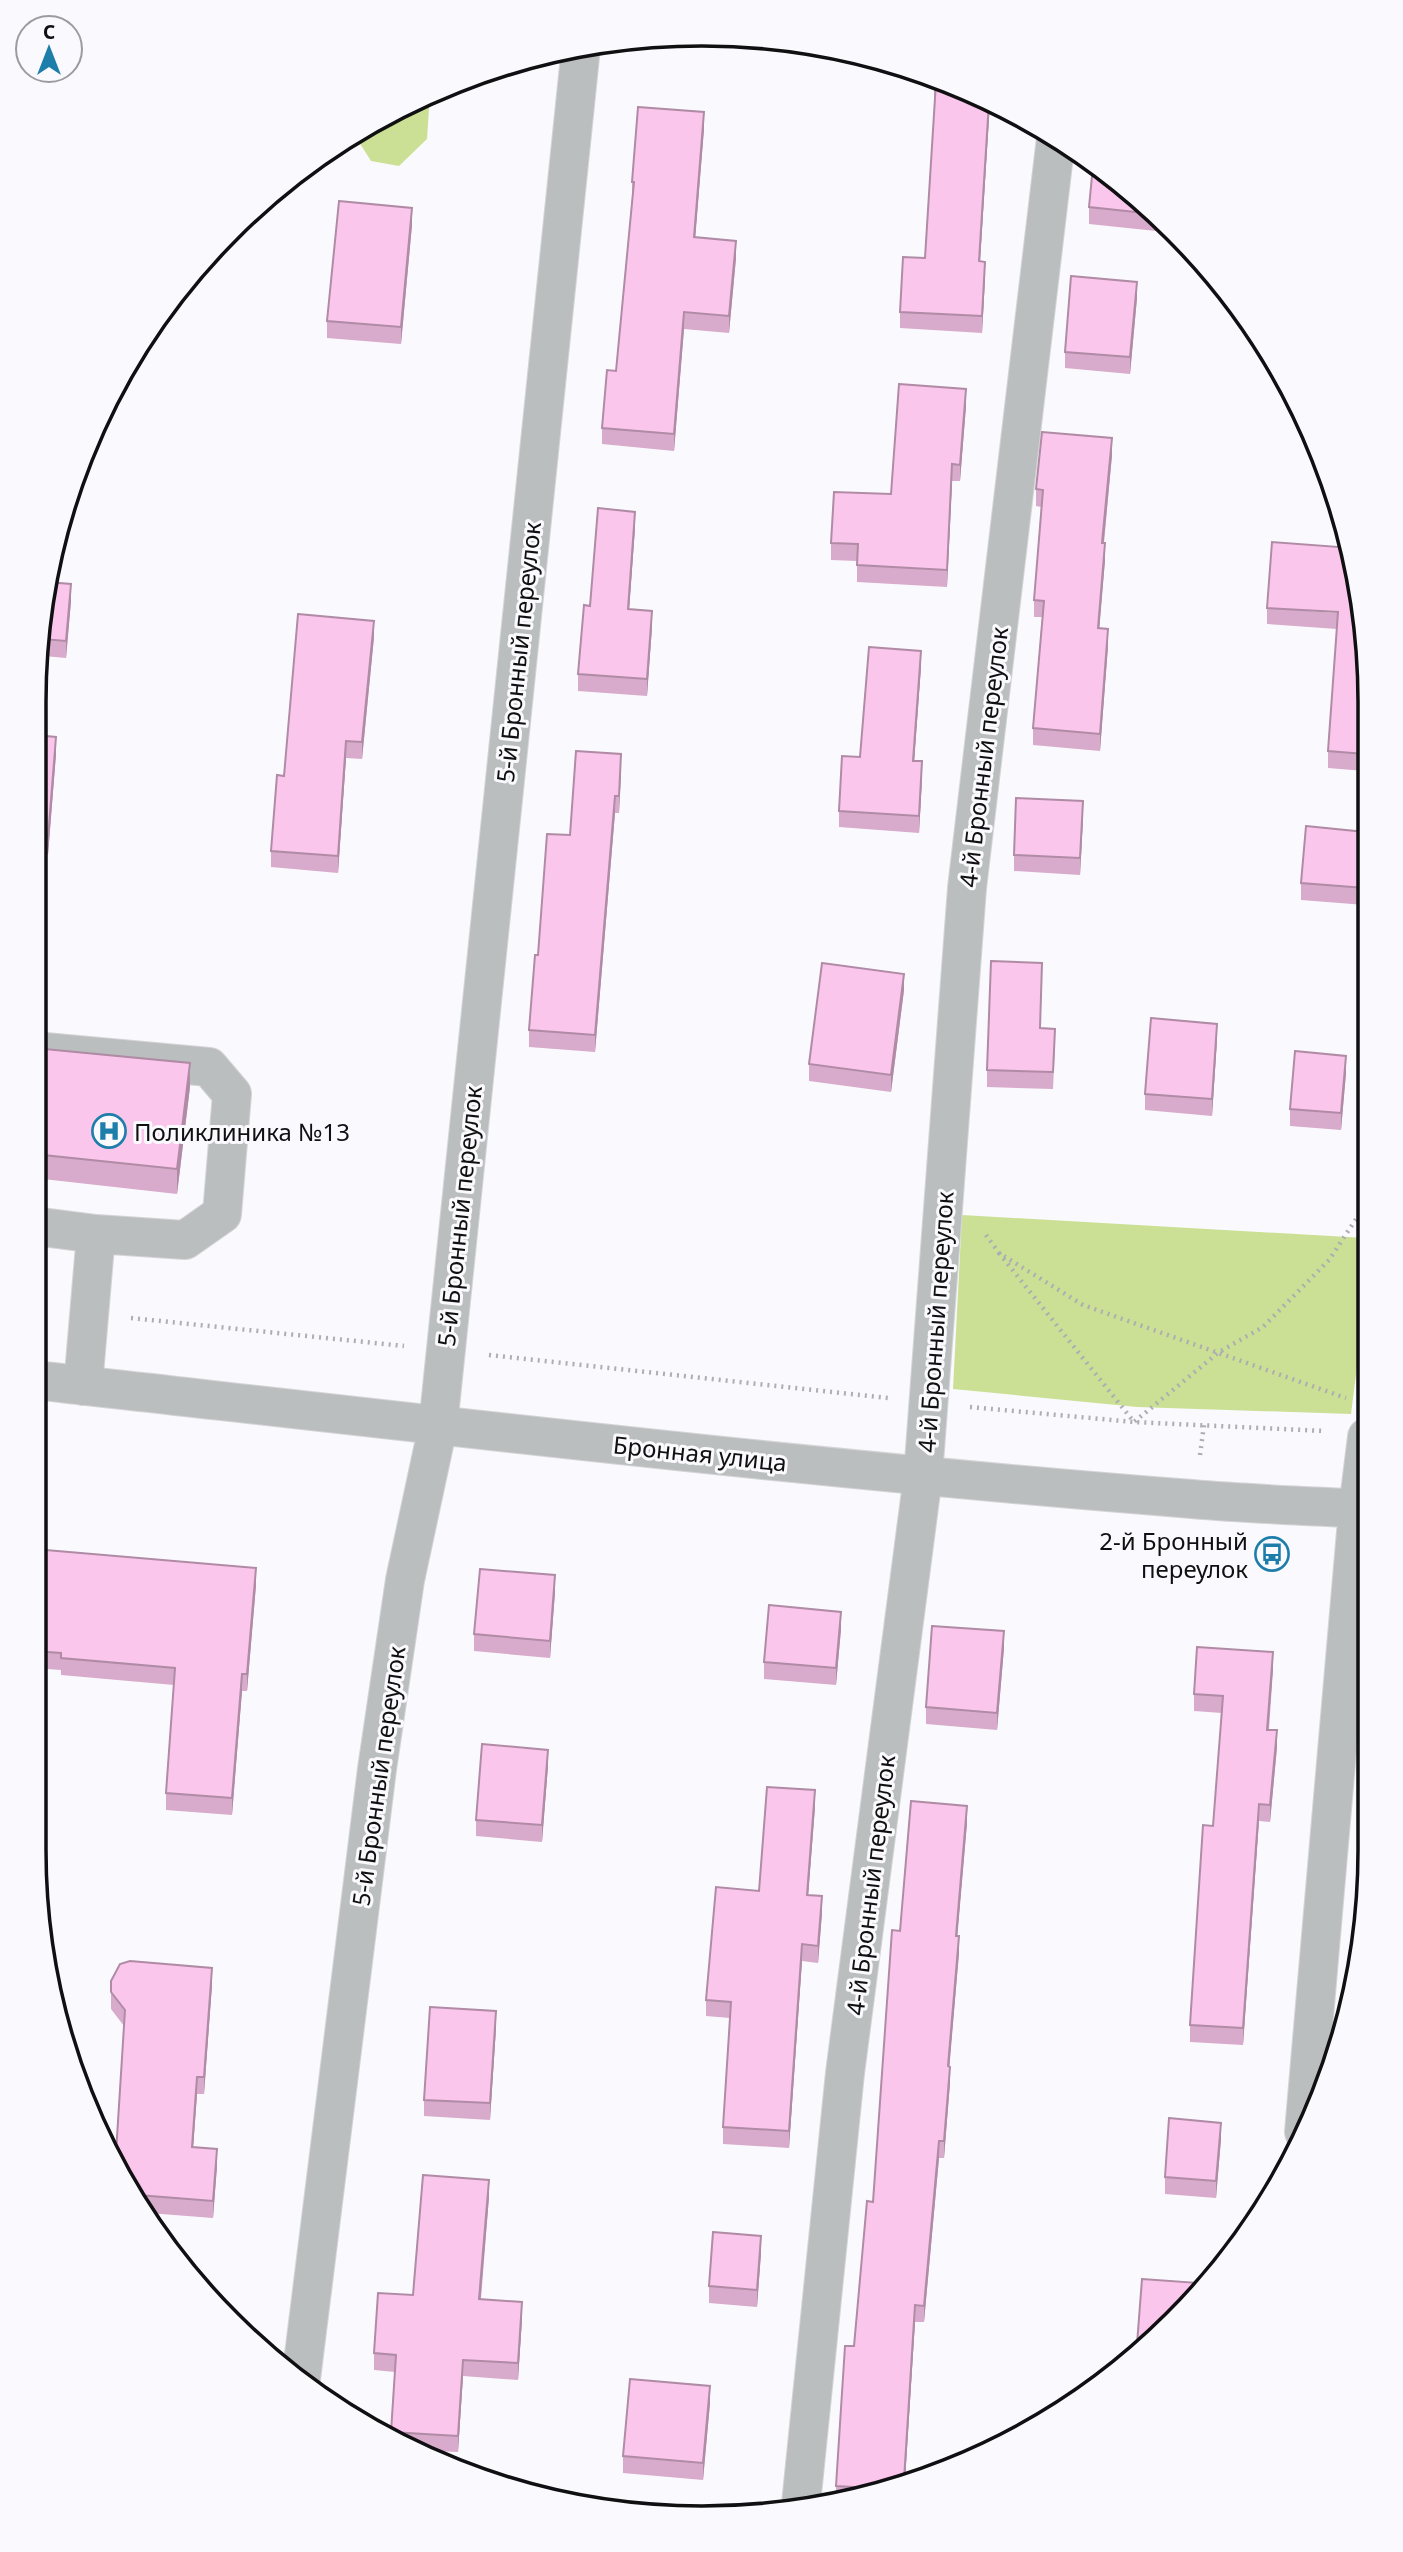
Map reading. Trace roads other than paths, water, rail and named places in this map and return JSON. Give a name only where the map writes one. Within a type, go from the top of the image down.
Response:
[{"type":"street","name":"5-й Бронный переулок","points":[[302,2371],[379,1755],[405,1580],[438,1426],[580,57]]},
{"type":"street","name":"4-й Бронный переулок","points":[[802,2499],[845,2073],[923,1476],[967,888],[1055,149]]},
{"type":"street","points":[[46,1052],[209,1067],[232,1094],[222,1213],[185,1240],[46,1228]]},
{"type":"street","points":[[83,1386],[96,1234]]},
{"type":"street","name":"Бронная улица","points":[[46,1381],[438,1426],[923,1476],[1195,1500],[1358,1509]]},
{"type":"street","points":[[1307,2105],[1358,1562]]},
{"type":"place","name":"Поликлиника №13","points":[[109,1131]]},
{"type":"place","name":"2-й Бронный переулок","points":[[1272,1554]]}]
